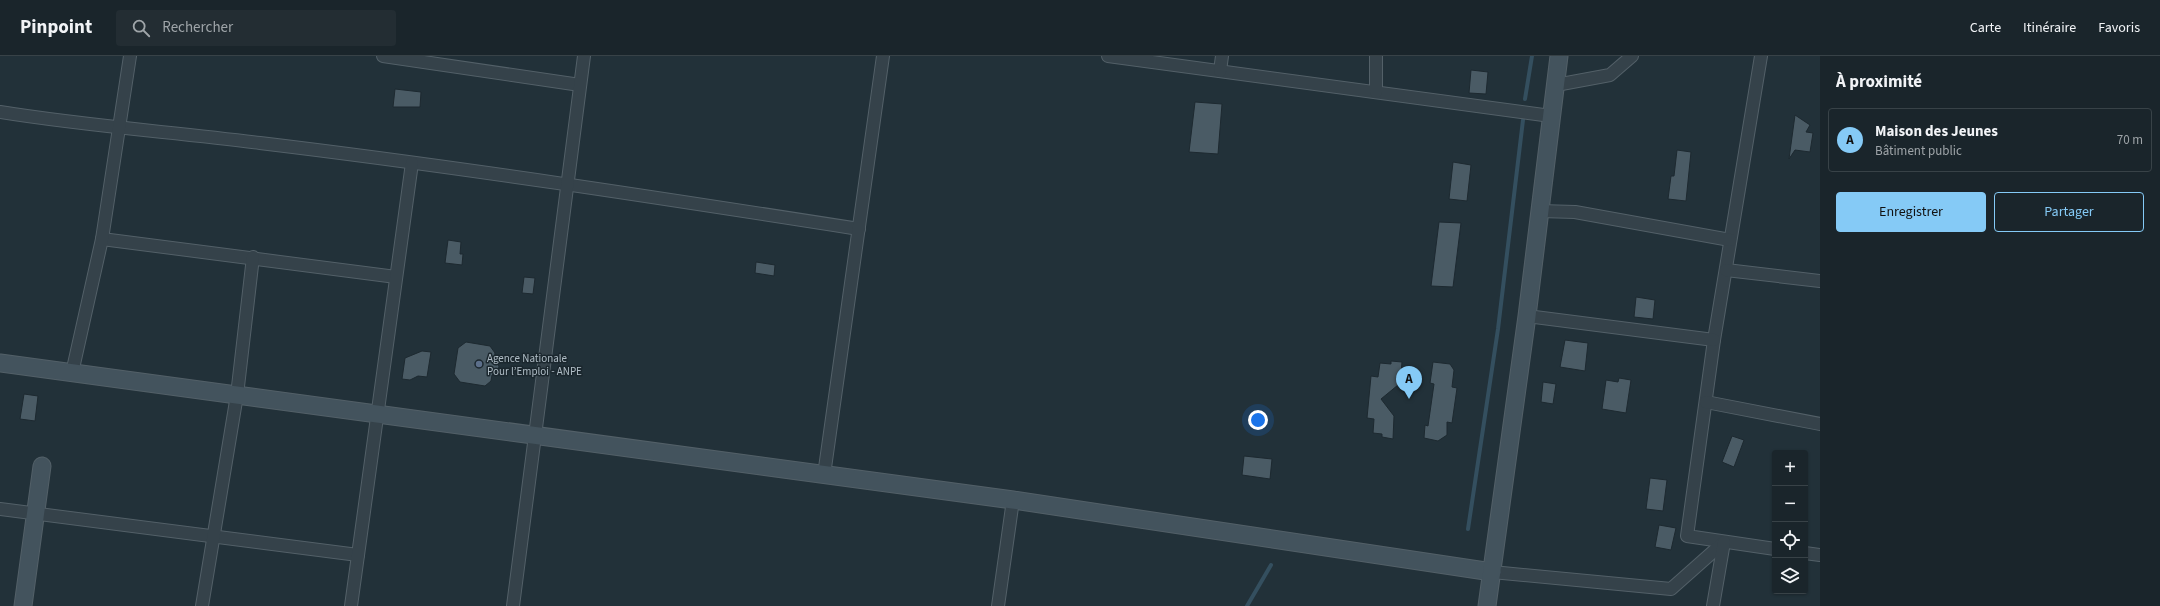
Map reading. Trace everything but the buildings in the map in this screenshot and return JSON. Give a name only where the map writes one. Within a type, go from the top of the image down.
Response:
[{"type":"street","points":[[72,373],[102,239],[130,56]]},
{"type":"street","points":[[383,56],[580,86]]},
{"type":"street","points":[[513,606],[584,56]]},
{"type":"street","points":[[824,475],[882,56]]},
{"type":"street","points":[[1108,56],[1551,116]]},
{"type":"street","points":[[1220,71],[1222,56]]},
{"type":"street","points":[[1376,56],[1376,92]]},
{"type":"street","points":[[1487,606],[1527,316],[1559,56]]},
{"type":"street","points":[[1556,85],[1610,75],[1632,56]]},
{"type":"street","points":[[1761,56],[1714,340],[1687,536],[1772,549]]},
{"type":"street","points":[[0,112],[119,127],[259,142],[567,184],[859,229]]},
{"type":"street","points":[[351,606],[412,163]]},
{"type":"street","points":[[1540,211],[1575,212],[1730,240]]},
{"type":"street","points":[[102,239],[396,277]]},
{"type":"street","points":[[202,606],[237,395],[253,258]]},
{"type":"street","points":[[1726,270],[1820,281]]},
{"type":"street","points":[[1527,316],[1714,340]]},
{"type":"street","points":[[0,363],[1013,500],[1492,572],[1671,589],[1724,542]]},
{"type":"street","points":[[1706,402],[1820,424]]},
{"type":"street","points":[[24,606],[42,466]]},
{"type":"street","points":[[998,606],[1013,500]]},
{"type":"street","points":[[0,509],[36,512],[213,537],[358,555]]},
{"type":"street","points":[[1713,606],[1724,542]]},
{"type":"street","points":[[1808,553],[1820,555]]},
{"type":"waterway","points":[[1525,99],[1532,56]]},
{"type":"waterway","points":[[1468,529],[1498,329],[1523,120]]},
{"type":"waterway","points":[[1247,606],[1271,565]]},
{"type":"place","name":"Agence Nationale Pour l’Emploi - ANPE","points":[[479,364]]},
{"type":"place","name":"Maison des Jeunes","points":[[1409,399]]}]
